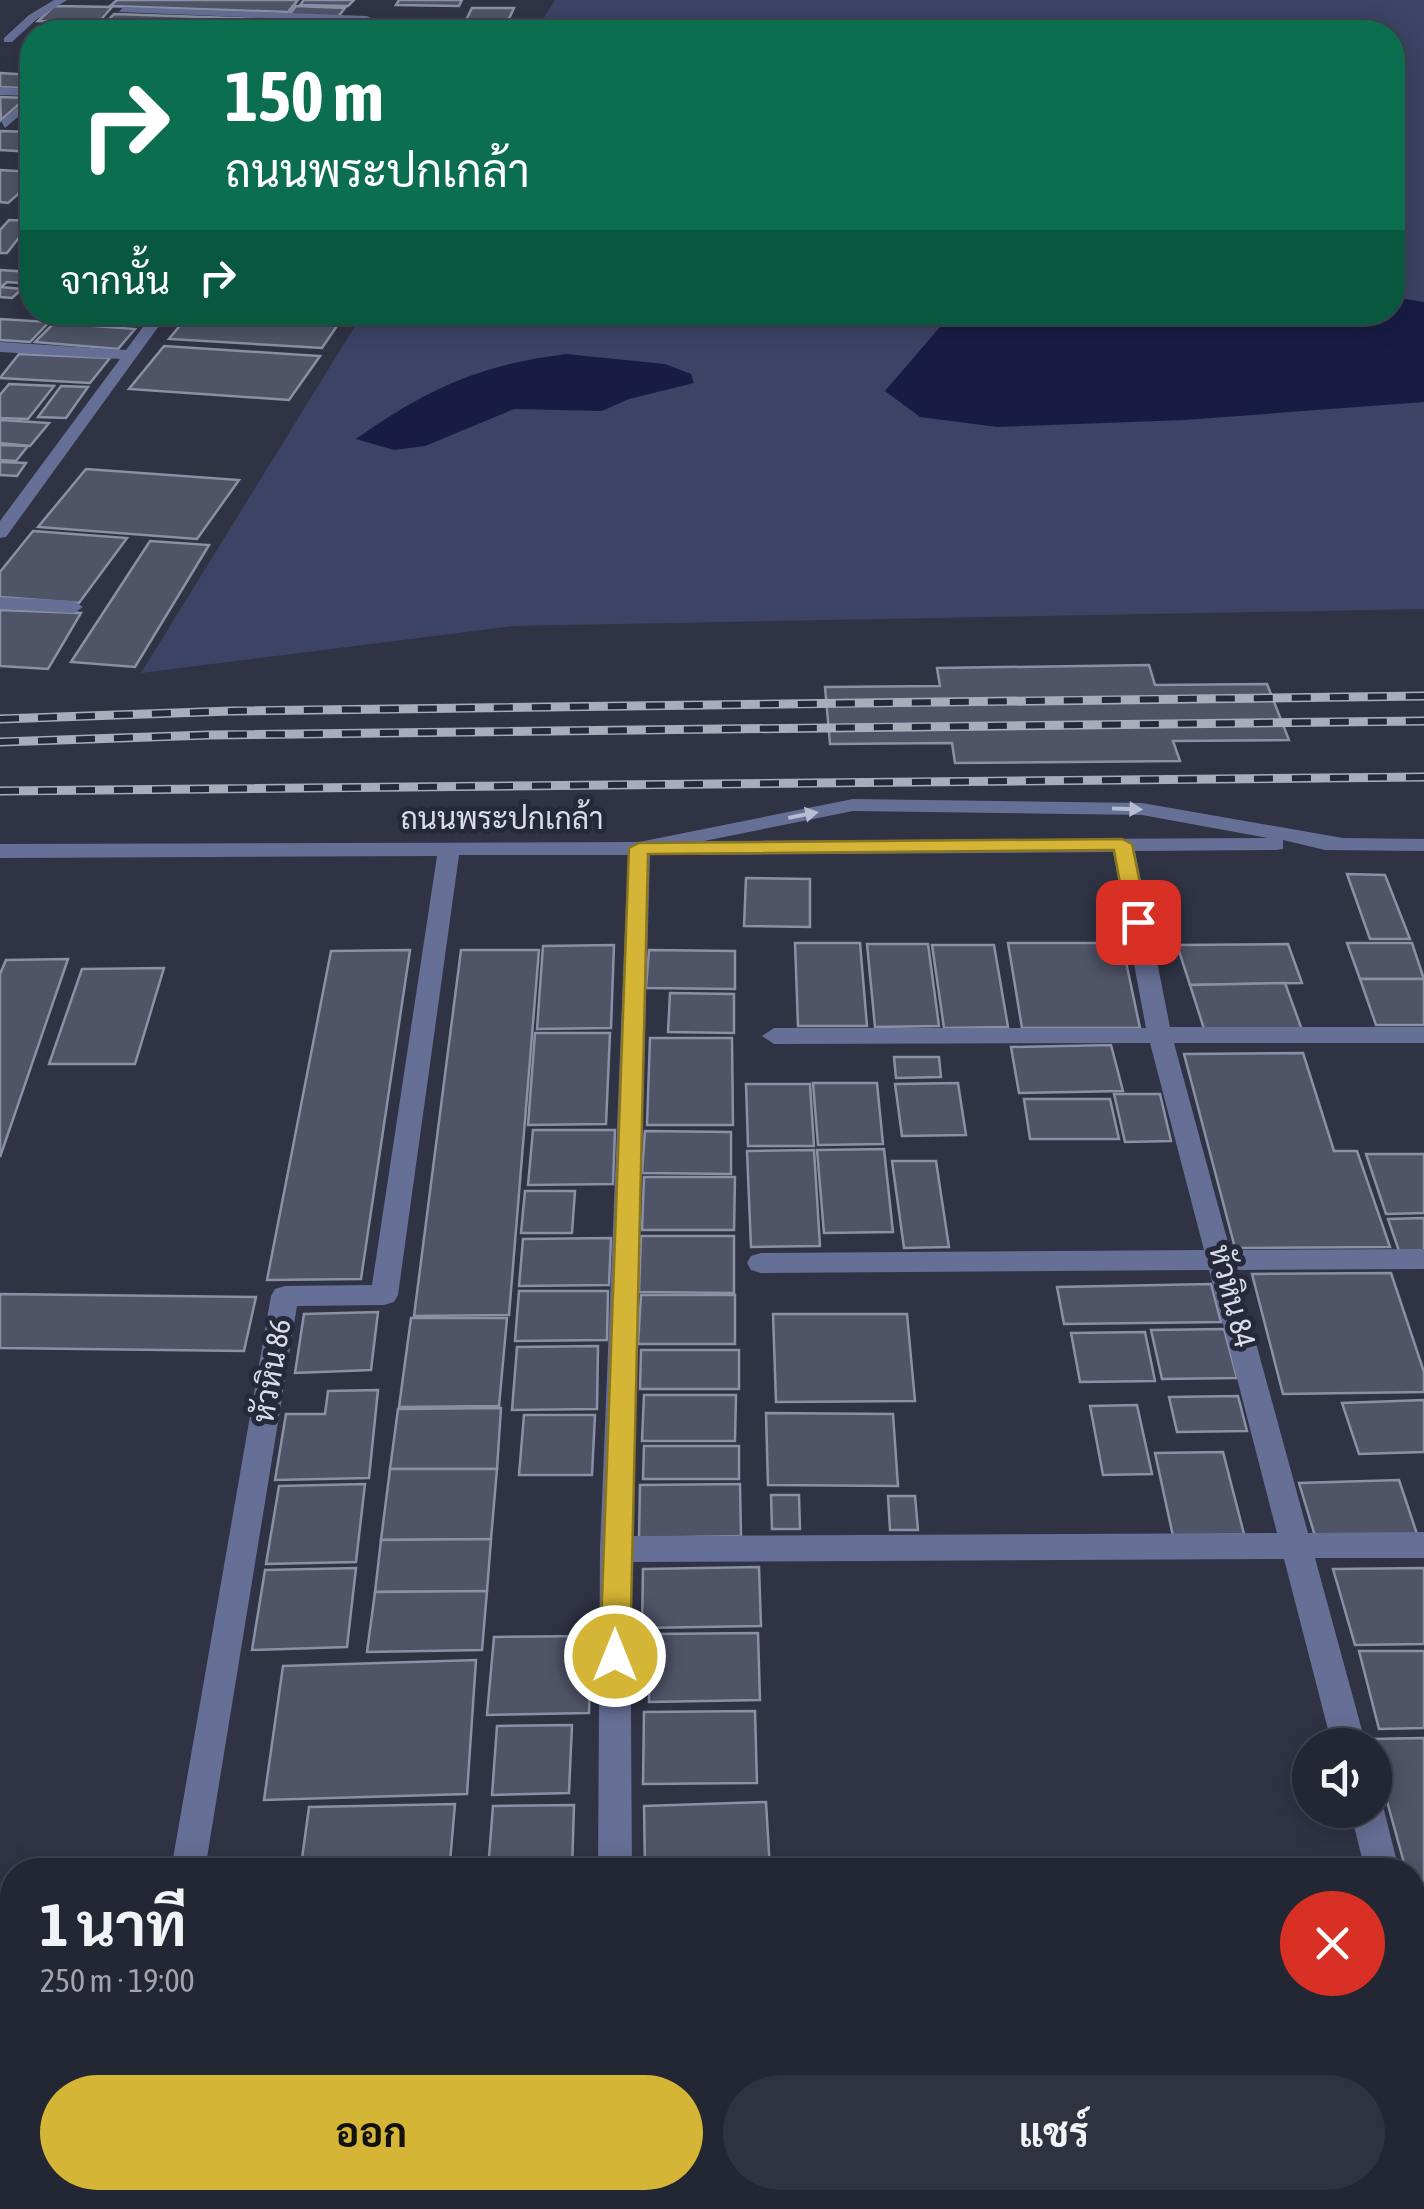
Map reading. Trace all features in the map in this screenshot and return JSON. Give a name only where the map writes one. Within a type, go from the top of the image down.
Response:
[{"type":"street","points":[[30,20],[62,0]]},
{"type":"street","points":[[124,10],[370,14],[367,20]]},
{"type":"street","points":[[0,533],[152,325]]},
{"type":"street","points":[[0,346],[130,355]]},
{"type":"street","points":[[0,603],[74,608]]},
{"type":"street","points":[[615,1858],[615,1549],[639,848],[853,805],[1142,810],[1342,844]]},
{"type":"street","name":"หัวหิน 84","points":[[1122,844],[1160,1037],[1223,1260],[1345,1728]]},
{"type":"street","name":"ถนนพระปกเกล้า","points":[[0,851],[1424,845]]},
{"type":"street","name":"หัวหิน 86","points":[[190,1858],[284,1296],[384,1295],[449,849]]},
{"type":"street","points":[[774,1036],[1424,1035]]},
{"type":"street","points":[[762,1263],[1424,1258]]},
{"type":"street","points":[[615,1549],[1424,1546]]},
{"type":"street","points":[[1371,1828],[1379,1858]]},
{"type":"shaded area","points":[[555,0],[1424,0],[1424,609],[514,626],[141,673],[356,325],[1405,325],[1405,20],[542,20]]},
{"type":"shaded area","points":[[1405,299],[1424,302],[1424,402],[1185,420],[997,427],[920,417],[885,391],[942,325],[1405,325]]},
{"type":"shaded area","points":[[566,354],[665,364],[691,374],[694,383],[629,399],[602,411],[514,409],[425,446],[394,450],[356,439],[407,406],[455,382],[506,365]]},
{"type":"building","points":[[117,0],[298,0],[288,12],[110,6]]},
{"type":"building","points":[[304,0],[354,0],[348,6],[300,5]]},
{"type":"building","points":[[399,0],[462,0],[459,6],[396,5]]},
{"type":"building","points":[[54,6],[112,7],[101,20],[39,20]]},
{"type":"building","points":[[296,6],[345,8],[338,17],[289,15]]},
{"type":"building","points":[[472,8],[514,8],[508,20],[466,20]]},
{"type":"building","points":[[114,14],[291,20],[108,20]]},
{"type":"building","points":[[0,73],[20,74],[20,88],[0,87]]},
{"type":"building","points":[[0,97],[20,98],[20,103],[1,120]]},
{"type":"building","points":[[0,131],[20,132],[20,151],[0,150]]},
{"type":"building","points":[[0,170],[20,171],[20,192],[8,203],[0,202]]},
{"type":"building","points":[[9,220],[20,220],[20,236],[7,253],[0,253],[0,230]]},
{"type":"building","points":[[0,270],[20,271],[20,283],[7,282],[1,287],[20,291],[12,298],[0,297]]},
{"type":"building","points":[[0,319],[20,320],[20,325],[46,325],[30,342],[0,340]]},
{"type":"building","points":[[52,325],[135,329],[118,349],[35,342]]},
{"type":"building","points":[[180,325],[337,326],[322,348],[169,339]]},
{"type":"building","points":[[164,346],[320,356],[289,400],[129,389]]},
{"type":"building","points":[[19,354],[110,358],[90,383],[0,378]]},
{"type":"building","points":[[9,384],[54,386],[28,419],[0,418],[0,395]]},
{"type":"building","points":[[61,386],[88,387],[66,418],[38,417]]},
{"type":"building","points":[[0,420],[49,423],[30,446],[0,443]]},
{"type":"building","points":[[0,445],[28,446],[16,461],[0,460]]},
{"type":"building","points":[[0,462],[26,463],[17,476],[0,475]]},
{"type":"building","points":[[86,469],[239,480],[197,539],[38,527]]},
{"type":"building","points":[[33,531],[127,538],[79,603],[0,597],[0,572]]},
{"type":"building","points":[[150,541],[209,545],[135,667],[71,662]]},
{"type":"building","points":[[0,610],[81,613],[48,669],[0,666]]},
{"type":"building","points":[[1149,665],[1155,685],[1267,684],[1289,740],[1173,741],[1180,761],[955,763],[952,743],[830,744],[825,687],[940,686],[937,668]]},
{"type":"building","points":[[1347,874],[1385,875],[1410,939],[1370,939]]},
{"type":"building","points":[[746,878],[810,879],[810,927],[744,926]]},
{"type":"building","points":[[795,943],[860,943],[867,1026],[798,1026]]},
{"type":"building","points":[[1008,943],[1122,943],[1140,1028],[1022,1028]]},
{"type":"building","points":[[1347,943],[1412,943],[1424,979],[1360,979]]},
{"type":"building","points":[[867,944],[928,944],[939,1026],[875,1027]]},
{"type":"building","points":[[1288,944],[1302,983],[1190,985],[1177,945]]},
{"type":"building","points":[[614,945],[611,1028],[537,1029],[543,946]]},
{"type":"building","points":[[932,945],[994,945],[1008,1027],[944,1028]]},
{"type":"building","points":[[410,950],[361,1279],[267,1280],[331,951]]},
{"type":"building","points":[[461,950],[539,950],[509,1315],[414,1316]]},
{"type":"building","points":[[649,950],[735,951],[735,989],[646,988]]},
{"type":"building","points":[[68,959],[0,1157],[0,974],[6,960]]},
{"type":"building","points":[[164,968],[135,1064],[49,1064],[82,969]]},
{"type":"building","points":[[1360,979],[1424,979],[1424,1025],[1376,1025]]},
{"type":"building","points":[[1285,983],[1302,1030],[1205,1032],[1190,985]]},
{"type":"building","points":[[670,993],[734,994],[734,1033],[668,1032]]},
{"type":"building","points":[[535,1033],[610,1033],[606,1124],[528,1125]]},
{"type":"building","points":[[650,1038],[732,1038],[733,1125],[647,1125]]},
{"type":"building","points":[[1111,1045],[1123,1091],[1019,1093],[1011,1047]]},
{"type":"building","points":[[1303,1053],[1334,1151],[1357,1151],[1390,1247],[1235,1248],[1184,1054]]},
{"type":"building","points":[[894,1057],[939,1057],[941,1077],[896,1078]]},
{"type":"building","points":[[813,1083],[877,1083],[883,1144],[818,1145]]},
{"type":"building","points":[[958,1083],[966,1135],[902,1136],[895,1084]]},
{"type":"building","points":[[746,1084],[810,1084],[814,1146],[748,1146]]},
{"type":"building","points":[[1114,1094],[1160,1094],[1171,1141],[1125,1142]]},
{"type":"building","points":[[1024,1099],[1110,1099],[1119,1139],[1030,1139]]},
{"type":"building","points":[[533,1130],[615,1130],[613,1184],[528,1185]]},
{"type":"building","points":[[645,1131],[731,1132],[731,1174],[642,1173]]},
{"type":"building","points":[[884,1149],[893,1232],[824,1233],[817,1150]]},
{"type":"building","points":[[814,1150],[820,1246],[751,1247],[747,1151]]},
{"type":"building","points":[[1366,1154],[1424,1154],[1424,1213],[1386,1214]]},
{"type":"building","points":[[892,1161],[936,1161],[949,1247],[904,1248]]},
{"type":"building","points":[[644,1177],[735,1177],[734,1230],[642,1230]]},
{"type":"building","points":[[525,1191],[575,1191],[572,1233],[521,1233]]},
{"type":"building","points":[[1424,1218],[1424,1251],[1399,1251],[1388,1219]]},
{"type":"building","points":[[641,1236],[734,1236],[734,1293],[639,1292]]},
{"type":"building","points":[[611,1238],[609,1285],[519,1286],[523,1239]]},
{"type":"building","points":[[1391,1273],[1424,1372],[1424,1392],[1283,1394],[1252,1274]]},
{"type":"building","points":[[1211,1284],[1221,1322],[1064,1324],[1057,1287]]},
{"type":"building","points":[[519,1291],[608,1291],[607,1340],[515,1341]]},
{"type":"building","points":[[0,1294],[256,1297],[244,1351],[0,1348]]},
{"type":"building","points":[[641,1295],[735,1295],[735,1344],[638,1344]]},
{"type":"building","points":[[378,1312],[371,1370],[295,1373],[304,1314]]},
{"type":"building","points":[[773,1314],[907,1314],[915,1401],[776,1402]]},
{"type":"building","points":[[411,1318],[507,1318],[499,1406],[399,1407]]},
{"type":"building","points":[[1224,1329],[1237,1378],[1162,1379],[1151,1330]]},
{"type":"building","points":[[1145,1332],[1155,1381],[1080,1382],[1071,1333]]},
{"type":"building","points":[[598,1346],[597,1409],[512,1410],[517,1347]]},
{"type":"building","points":[[641,1350],[739,1350],[739,1389],[640,1389]]},
{"type":"building","points":[[378,1390],[369,1478],[275,1480],[286,1414],[325,1414],[328,1391]]},
{"type":"building","points":[[644,1395],[736,1395],[735,1441],[642,1441]]},
{"type":"building","points":[[1238,1396],[1247,1431],[1177,1432],[1169,1397]]},
{"type":"building","points":[[1424,1400],[1424,1452],[1359,1454],[1342,1403]]},
{"type":"building","points":[[1137,1405],[1152,1474],[1103,1475],[1090,1406]]},
{"type":"building","points":[[501,1408],[497,1469],[390,1469],[398,1409]]},
{"type":"building","points":[[766,1413],[893,1414],[898,1486],[768,1485]]},
{"type":"building","points":[[524,1415],[595,1415],[592,1475],[519,1475]]},
{"type":"building","points":[[644,1446],[739,1446],[739,1479],[643,1479]]},
{"type":"building","points":[[1223,1452],[1244,1534],[1173,1536],[1155,1453]]},
{"type":"building","points":[[390,1469],[497,1469],[491,1539],[381,1540]]},
{"type":"building","points":[[1399,1480],[1417,1534],[1315,1536],[1299,1483]]},
{"type":"building","points":[[365,1484],[356,1562],[266,1564],[279,1486]]},
{"type":"building","points":[[740,1484],[741,1536],[639,1538],[640,1485]]},
{"type":"building","points":[[771,1495],[799,1495],[800,1529],[772,1529]]},
{"type":"building","points":[[888,1496],[915,1496],[918,1530],[890,1530]]},
{"type":"building","points":[[491,1539],[487,1591],[375,1592],[381,1540]]},
{"type":"building","points":[[759,1567],[761,1626],[642,1628],[643,1569]]},
{"type":"building","points":[[356,1568],[347,1647],[252,1650],[265,1570]]},
{"type":"building","points":[[1424,1568],[1424,1644],[1355,1645],[1333,1569]]},
{"type":"building","points":[[487,1591],[482,1650],[367,1652],[375,1592]]},
{"type":"building","points":[[758,1633],[760,1700],[649,1702],[650,1634]]},
{"type":"building","points":[[591,1636],[589,1713],[487,1715],[494,1637]]},
{"type":"building","points":[[1359,1651],[1424,1651],[1424,1728],[1379,1728]]},
{"type":"building","points":[[476,1660],[467,1794],[264,1800],[283,1666]]},
{"type":"building","points":[[755,1711],[757,1783],[643,1784],[644,1712]]},
{"type":"building","points":[[572,1725],[569,1793],[492,1795],[497,1726]]},
{"type":"building","points":[[1424,1738],[1424,1858],[1403,1858],[1392,1819],[1392,1739]]},
{"type":"building","points":[[766,1802],[769,1858],[645,1858],[644,1806]]},
{"type":"building","points":[[455,1804],[450,1858],[302,1858],[309,1807]]},
{"type":"building","points":[[574,1805],[572,1858],[489,1858],[493,1806]]},
{"type":"railway","points":[[0,719],[232,711],[1424,696]]},
{"type":"railway","points":[[0,742],[209,735],[1424,721]]},
{"type":"railway","points":[[0,791],[1424,777]]},
{"type":"route","points":[[615,1656],[615,1549],[639,848],[1122,844],[1138,922]]}]
